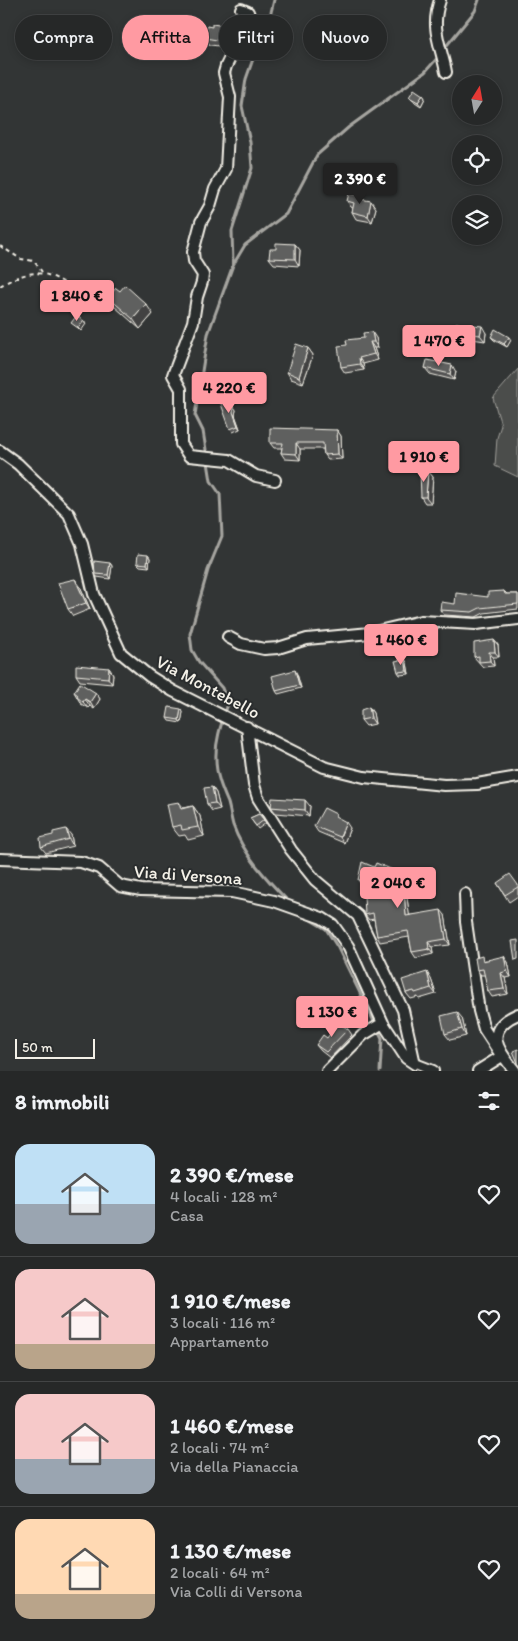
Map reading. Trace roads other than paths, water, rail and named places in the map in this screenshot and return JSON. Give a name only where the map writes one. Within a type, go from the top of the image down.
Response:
[{"type":"street","points":[[440,0],[437,9],[436,28],[446,72]]},
{"type":"street","points":[[241,9],[248,12],[251,22],[244,30],[224,73],[230,97],[226,169],[201,222],[193,252],[194,261],[202,275],[202,282],[197,297],[193,322],[173,375],[181,389],[181,444],[188,456],[216,458],[237,463],[256,476],[275,480]]},
{"type":"street","name":"Via Montebello","points":[[0,451],[18,464],[69,514],[82,544],[94,594],[122,653],[149,676],[214,713],[247,727],[324,767],[364,777],[444,785],[477,784],[518,777]]},
{"type":"street","points":[[228,636],[240,644],[264,649],[278,648],[307,639],[370,633],[421,621],[476,624],[518,619]]},
{"type":"street","points":[[247,727],[254,785],[258,798],[290,850],[315,880],[358,916],[403,1010],[415,1064],[433,1071]]},
{"type":"street","name":"Via di Versona","points":[[0,859],[48,860],[92,864],[120,886],[141,890],[232,892],[274,902],[312,915],[333,925],[348,946],[377,1026],[406,1058],[415,1064]]},
{"type":"street","points":[[465,894],[466,922],[479,1011],[484,1029],[515,1071]]},
{"type":"street","points":[[501,1054],[497,1041],[499,1030],[504,1022],[518,1014]]},
{"type":"street","points":[[330,1070],[355,1042],[377,1026]]},
{"type":"street","points":[[478,1071],[501,1054]]},
{"type":"waterway","points":[[233,264],[232,231],[252,168],[250,142],[242,106],[246,79],[253,59],[265,37],[274,0]]},
{"type":"waterway","points":[[443,50],[475,11],[479,0]]},
{"type":"waterway","points":[[289,902],[250,857],[237,836],[216,765],[218,738],[228,704],[222,688],[199,662],[192,650],[190,634],[208,570],[222,536],[220,494],[211,481],[203,431],[195,415],[208,334],[233,265],[245,245],[286,214],[317,155],[349,127],[425,72],[440,55]]},
{"type":"waterway","points":[[304,916],[326,929],[338,948],[382,1038],[380,1071]]}]
